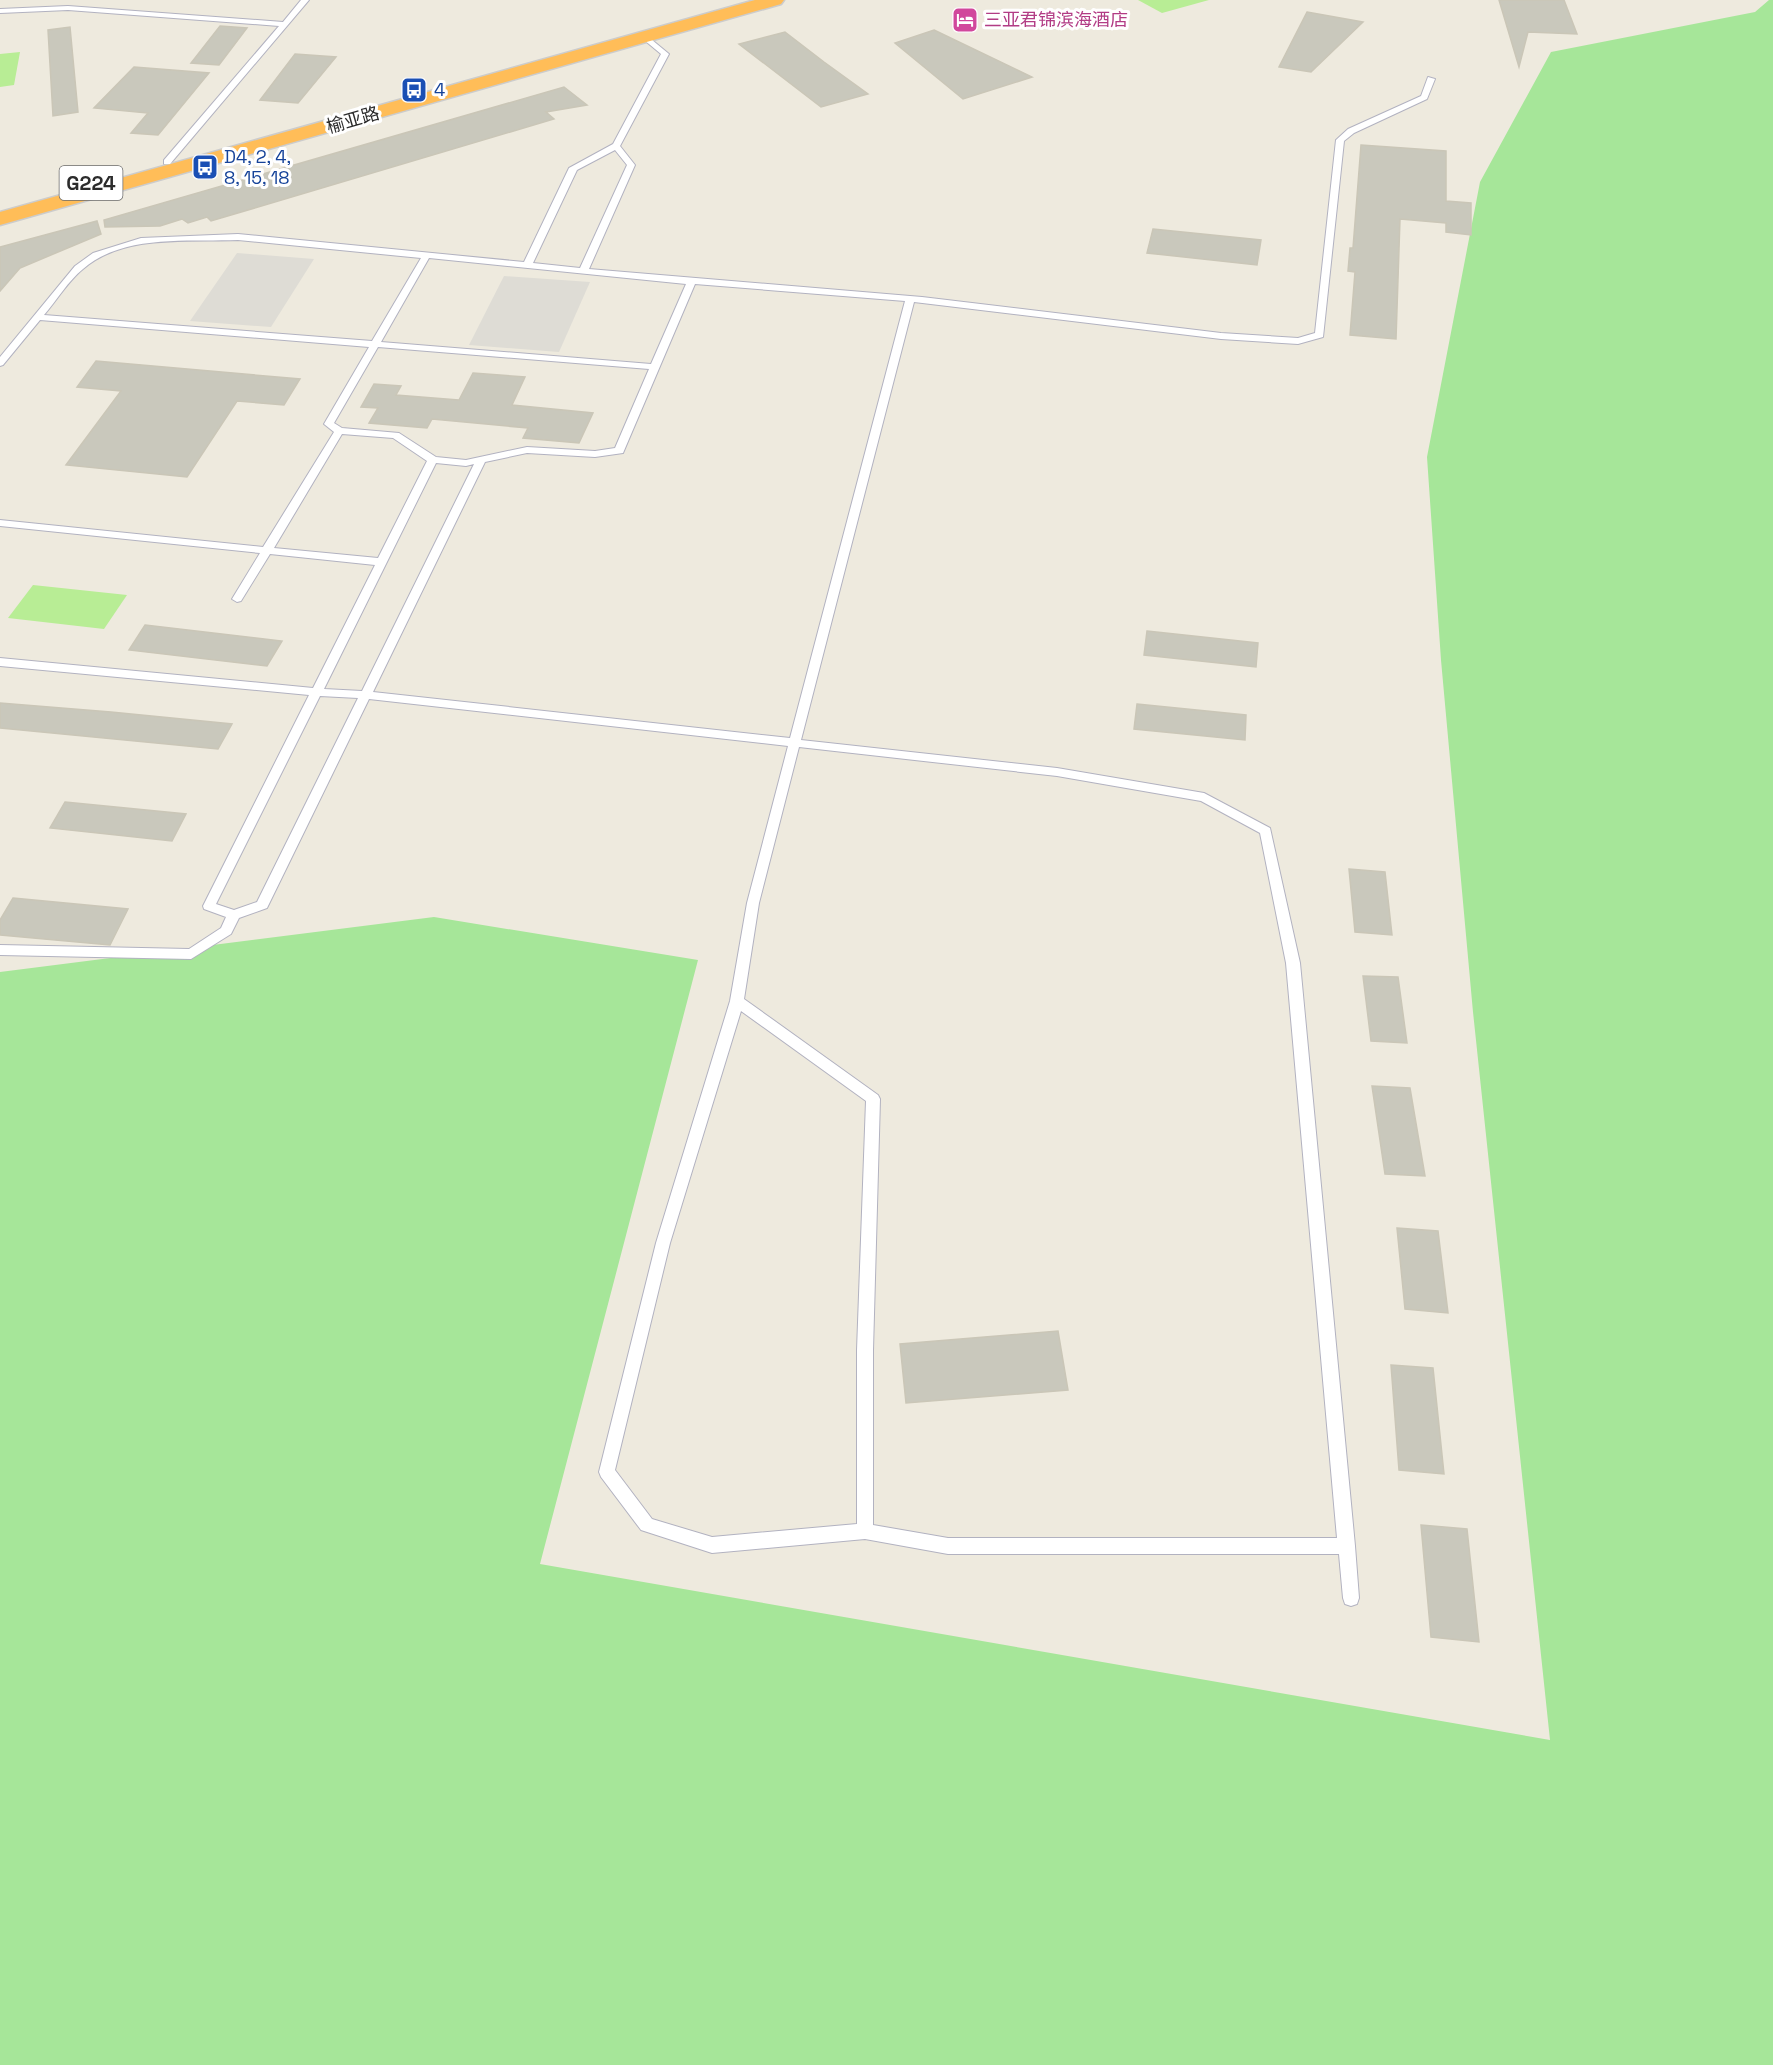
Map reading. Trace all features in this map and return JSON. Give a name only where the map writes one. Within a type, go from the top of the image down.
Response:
[{"type":"highway","name":"榆亚路","points":[[0,209],[743,0]]},
{"type":"highway","name":"榆亚路","points":[[0,219],[775,0]]},
{"type":"lane","points":[[167,162],[305,0]]},
{"type":"lane","points":[[0,11],[68,8],[284,24]]},
{"type":"lane","points":[[527,266],[573,168],[616,146],[665,54],[646,37]]},
{"type":"lane","points":[[0,363],[78,268],[96,255],[141,241],[238,237],[527,266],[584,269],[728,285],[910,299],[1221,336],[1298,341],[1320,335],[1340,140],[1351,131],[1424,97],[1431,79]]},
{"type":"lane","points":[[584,269],[631,165],[616,146]]},
{"type":"lane","points":[[427,255],[329,424],[339,431],[395,435],[433,460],[466,463],[527,450],[595,454],[620,452],[692,280]]},
{"type":"lane","points":[[910,299],[753,903],[737,1001],[663,1243],[607,1472],[647,1525],[712,1545],[865,1531],[948,1546],[1347,1546]]},
{"type":"lane","points":[[37,317],[655,368]]},
{"type":"lane","points":[[237,599],[339,431]]},
{"type":"lane","points":[[433,460],[209,906],[234,915],[262,905],[481,460]]},
{"type":"lane","points":[[0,523],[382,562]]},
{"type":"lane","points":[[0,662],[365,695],[1057,772],[1204,796],[1266,831],[1293,963],[1351,1598]]},
{"type":"lane","points":[[0,950],[191,954],[226,932],[234,915]]},
{"type":"lane","points":[[737,1001],[873,1099],[865,1350],[865,1531]]},
{"type":"green space","points":[[1138,0],[1209,0],[1162,13]]},
{"type":"green space","points":[[1769,0],[1773,0],[1773,2065],[0,2065],[0,972],[434,917],[698,960],[540,1564],[1550,1740],[1473,1012],[1441,660],[1427,457],[1480,182],[1551,52],[1755,12]]},
{"type":"green space","points":[[20,52],[14,85],[0,87],[0,54]]},
{"type":"green space","points":[[33,585],[127,595],[104,629],[8,618]]},
{"type":"shaded area","points":[[237,253],[314,259],[271,327],[190,321]]},
{"type":"shaded area","points":[[504,276],[590,282],[559,352],[469,345]]},
{"type":"building","points":[[1499,0],[1564,0],[1577,34],[1528,32],[1519,67]]},
{"type":"building","points":[[1307,12],[1363,22],[1311,72],[1279,67]]},
{"type":"building","points":[[220,26],[247,28],[219,65],[191,63]]},
{"type":"building","points":[[70,27],[78,112],[53,116],[48,30]]},
{"type":"building","points":[[934,30],[1032,77],[963,99],[895,43]]},
{"type":"building","points":[[785,32],[868,94],[821,107],[739,44]]},
{"type":"building","points":[[295,54],[336,57],[298,103],[260,100]]},
{"type":"building","points":[[134,67],[209,73],[158,135],[131,133],[148,113],[94,108]]},
{"type":"building","points":[[564,87],[587,105],[546,112],[554,119],[211,221],[207,217],[188,223],[182,219],[160,226],[105,227],[104,220]]},
{"type":"building","points":[[1361,145],[1446,151],[1446,201],[1471,203],[1471,235],[1446,232],[1446,223],[1400,219],[1396,339],[1350,335],[1355,272],[1348,271],[1350,248],[1353,248]]},
{"type":"building","points":[[97,221],[101,234],[20,268],[0,291],[0,247]]},
{"type":"building","points":[[1153,229],[1261,240],[1257,265],[1147,253]]},
{"type":"building","points":[[96,361],[300,379],[284,405],[237,401],[187,477],[66,465],[121,391],[77,387]]},
{"type":"building","points":[[473,373],[525,377],[512,405],[593,413],[579,443],[523,438],[528,428],[432,419],[427,428],[369,423],[378,408],[361,407],[374,384],[401,386],[396,395],[459,400]]},
{"type":"building","points":[[145,625],[282,641],[267,666],[129,650]]},
{"type":"building","points":[[1147,631],[1258,643],[1256,667],[1144,655]]},
{"type":"building","points":[[0,703],[232,724],[218,749],[0,728]]},
{"type":"building","points":[[1137,704],[1246,715],[1245,740],[1134,729]]},
{"type":"building","points":[[65,802],[186,814],[172,841],[50,828]]},
{"type":"building","points":[[1349,869],[1385,872],[1392,935],[1355,932]]},
{"type":"building","points":[[13,898],[128,909],[110,945],[0,935],[0,920]]},
{"type":"building","points":[[1363,976],[1398,977],[1407,1043],[1371,1041]]},
{"type":"building","points":[[1372,1086],[1410,1088],[1425,1176],[1385,1174]]},
{"type":"building","points":[[1397,1228],[1438,1231],[1448,1313],[1405,1309]]},
{"type":"building","points":[[1058,1331],[1068,1390],[906,1403],[900,1344]]},
{"type":"building","points":[[1391,1365],[1433,1368],[1444,1474],[1399,1470]]},
{"type":"building","points":[[1421,1525],[1467,1529],[1479,1642],[1431,1637]]},
{"type":"place","name":"三亚君锦滨海酒店","points":[[965,20]]},
{"type":"place","name":"4","points":[[414,90]]},
{"type":"place","name":"D4, 2, 4, 8, 15, 18","points":[[205,167]]}]
